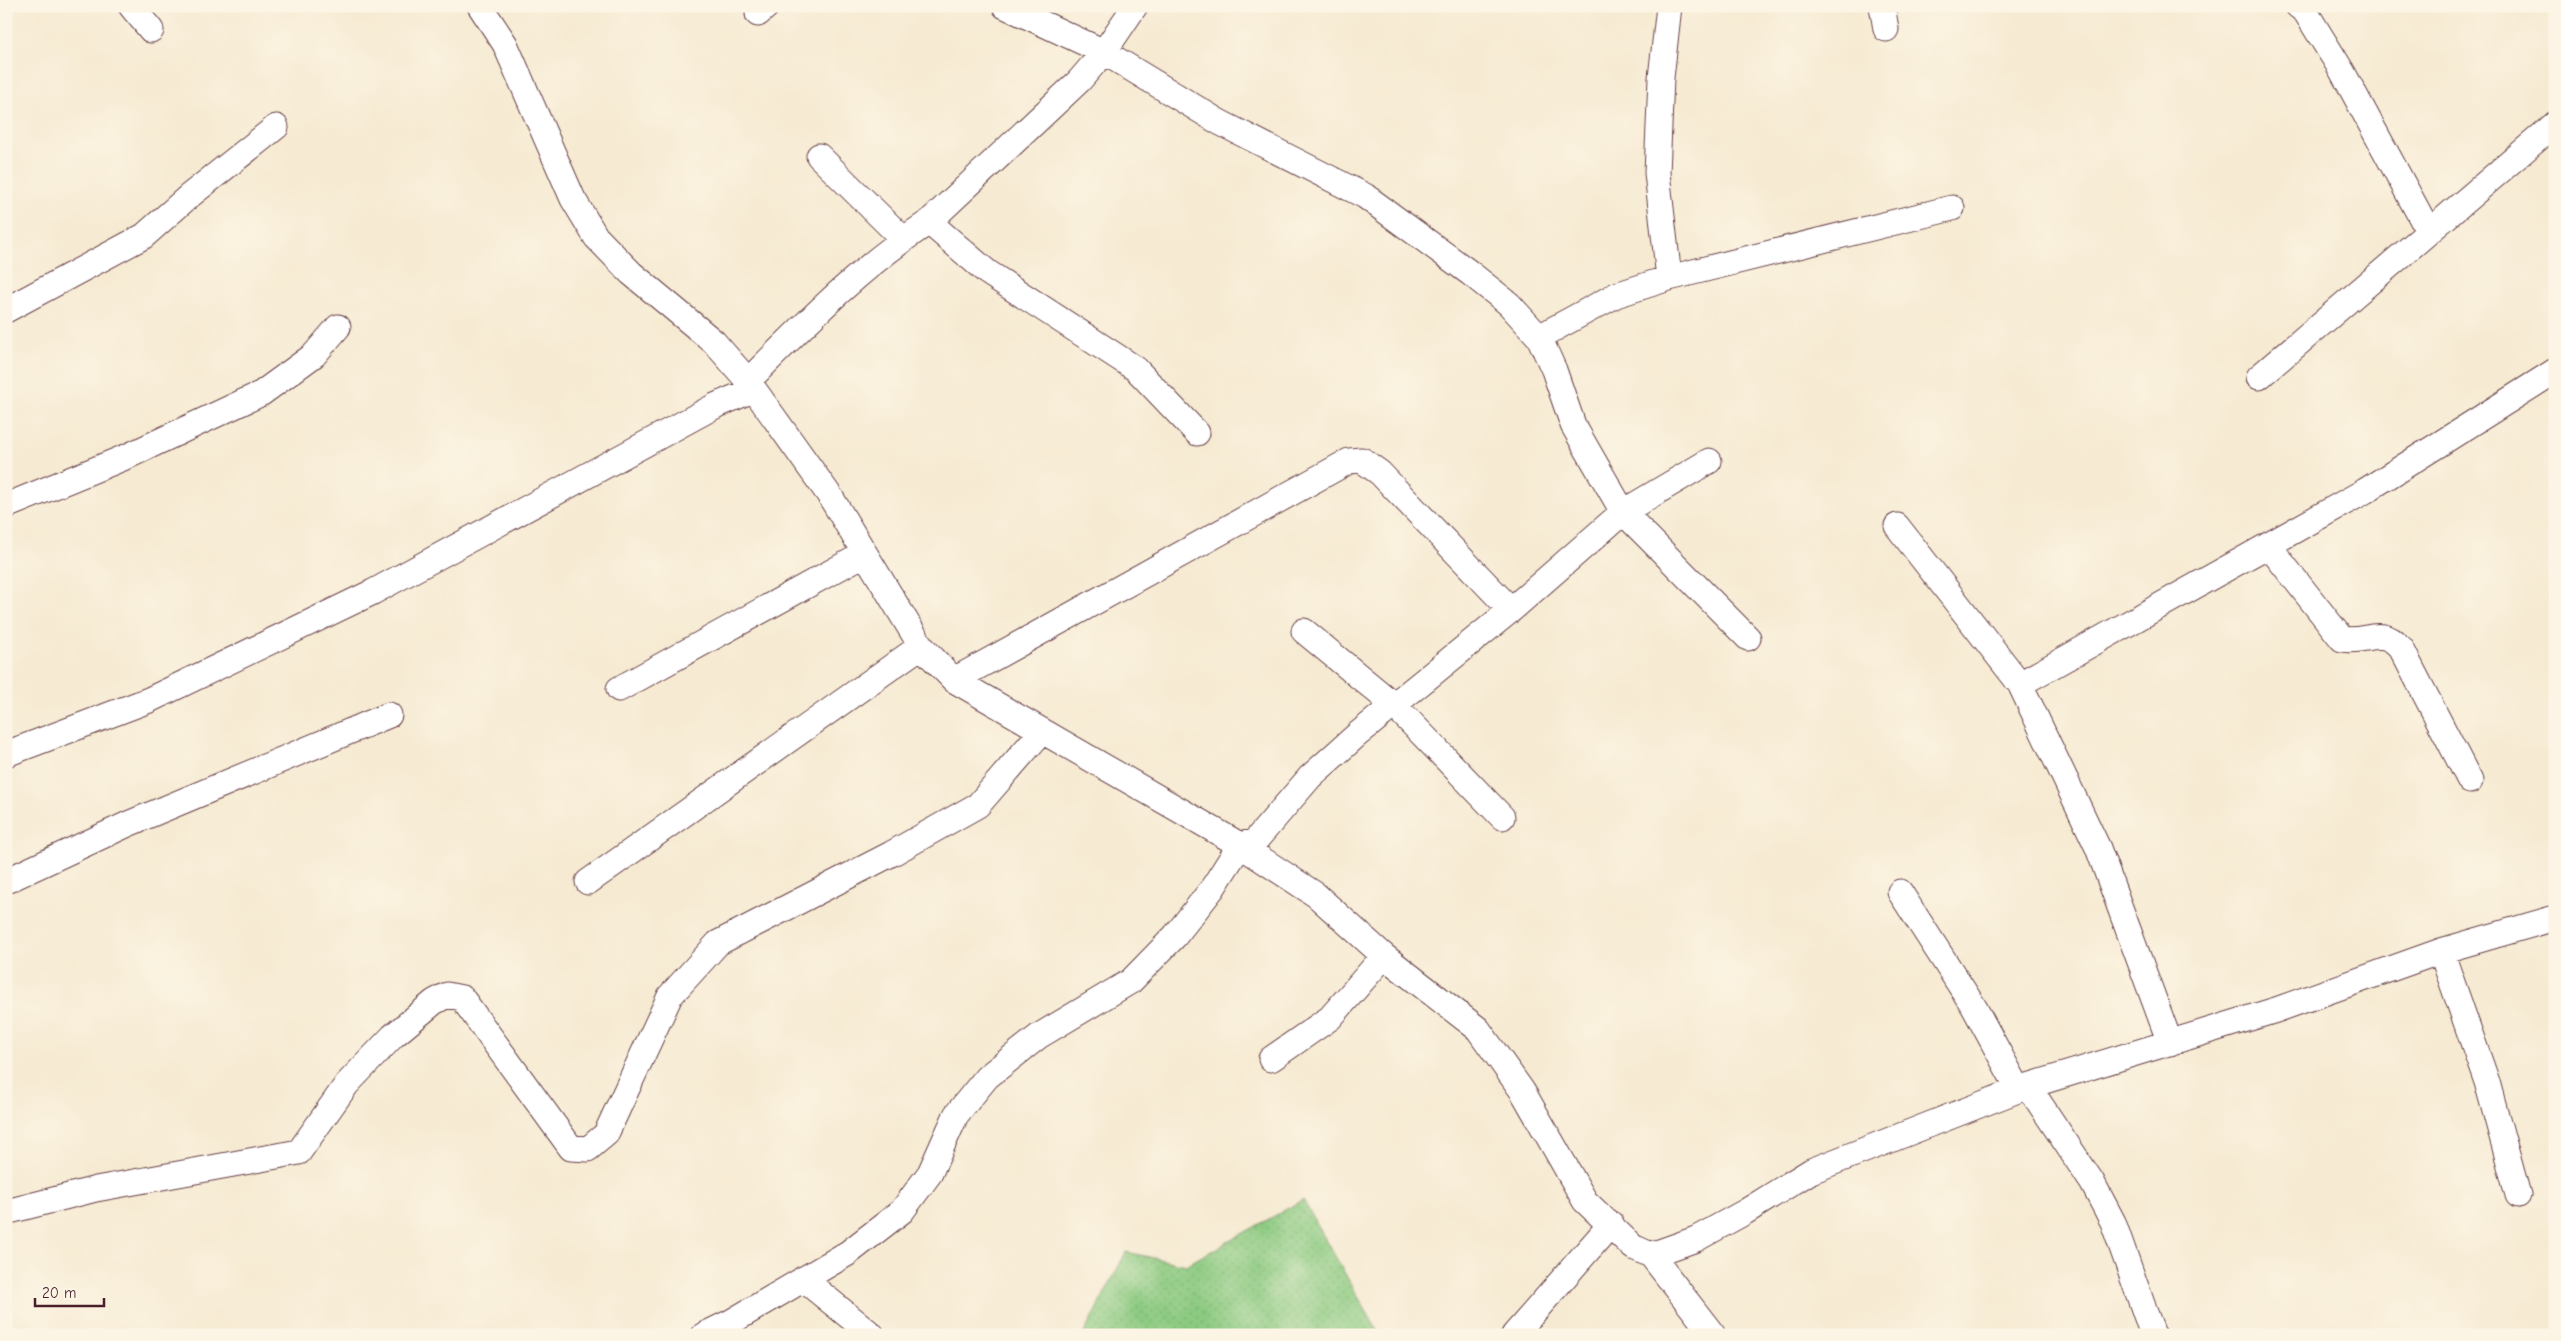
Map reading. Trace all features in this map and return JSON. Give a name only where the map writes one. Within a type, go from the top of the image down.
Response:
[{"type":"street","points":[[131,6],[151,30]]},
{"type":"street","points":[[480,6],[505,44],[572,199],[596,237],[632,273],[714,342],[750,386],[830,496],[921,646],[954,680],[1240,845],[1316,895],[1384,956],[1478,1029],[1524,1092],[1585,1201],[1612,1224],[1633,1247],[1651,1256],[1709,1333]]},
{"type":"street","points":[[1005,6],[1104,52],[1220,122],[1365,196],[1509,304],[1539,337],[1554,370],[1573,425],[1623,512],[1748,638]]},
{"type":"street","points":[[6,754],[149,700],[364,597],[750,386],[841,289],[903,239],[929,222],[1079,81],[1104,52],[1135,6]]},
{"type":"street","points":[[1669,6],[1661,78],[1657,173],[1669,278]]},
{"type":"street","points":[[2298,6],[2305,11],[2342,72],[2429,232]]},
{"type":"street","points":[[2259,377],[2555,124]]},
{"type":"street","points":[[6,310],[144,236],[188,197],[276,127]]},
{"type":"street","points":[[819,156],[903,239]]},
{"type":"street","points":[[1539,337],[1616,295],[1669,278],[1952,208]]},
{"type":"street","points":[[929,222],[987,272],[1136,369],[1197,433]]},
{"type":"street","points":[[6,506],[128,456],[262,392],[314,355],[338,327]]},
{"type":"street","points":[[2020,684],[2365,491],[2555,371]]},
{"type":"street","points":[[954,680],[1349,461],[1362,460],[1380,473],[1510,610]]},
{"type":"street","points":[[704,1335],[731,1322],[848,1253],[902,1211],[930,1174],[956,1115],[987,1077],[1039,1036],[1131,980],[1175,936],[1212,889],[1240,845],[1255,841],[1310,777],[1358,734],[1395,706],[1510,610],[1623,512],[1709,461]]},
{"type":"street","points":[[1897,526],[2020,684],[2098,848],[2170,1043]]},
{"type":"street","points":[[2268,545],[2342,639],[2352,641],[2380,635],[2392,638],[2402,648],[2470,781]]},
{"type":"street","points":[[620,688],[864,554]]},
{"type":"street","points":[[1304,631],[1395,706],[1502,817]]},
{"type":"street","points":[[588,882],[921,646]]},
{"type":"street","points":[[6,881],[128,824],[389,715]]},
{"type":"street","points":[[6,1212],[96,1189],[299,1152],[347,1084],[393,1036],[434,1002],[447,995],[462,998],[571,1148],[588,1149],[606,1134],[670,996],[718,943],[891,854],[978,805],[1042,731]]},
{"type":"street","points":[[1900,892],[2024,1088],[2092,1182],[2113,1222],[2153,1335]]},
{"type":"street","points":[[1651,1256],[1704,1234],[1746,1212],[1811,1170],[2024,1088],[2276,1010],[2441,951],[2555,918]]},
{"type":"street","points":[[2441,951],[2487,1082],[2518,1195]]},
{"type":"street","points":[[1271,1059],[1330,1018],[1384,956]]},
{"type":"street","points":[[1514,1335],[1612,1224]]},
{"type":"street","points":[[803,1279],[872,1335]]},
{"type":"green space","points":[[1303,1200],[1380,1335],[1083,1335],[1126,1252],[1186,1265]]}]
